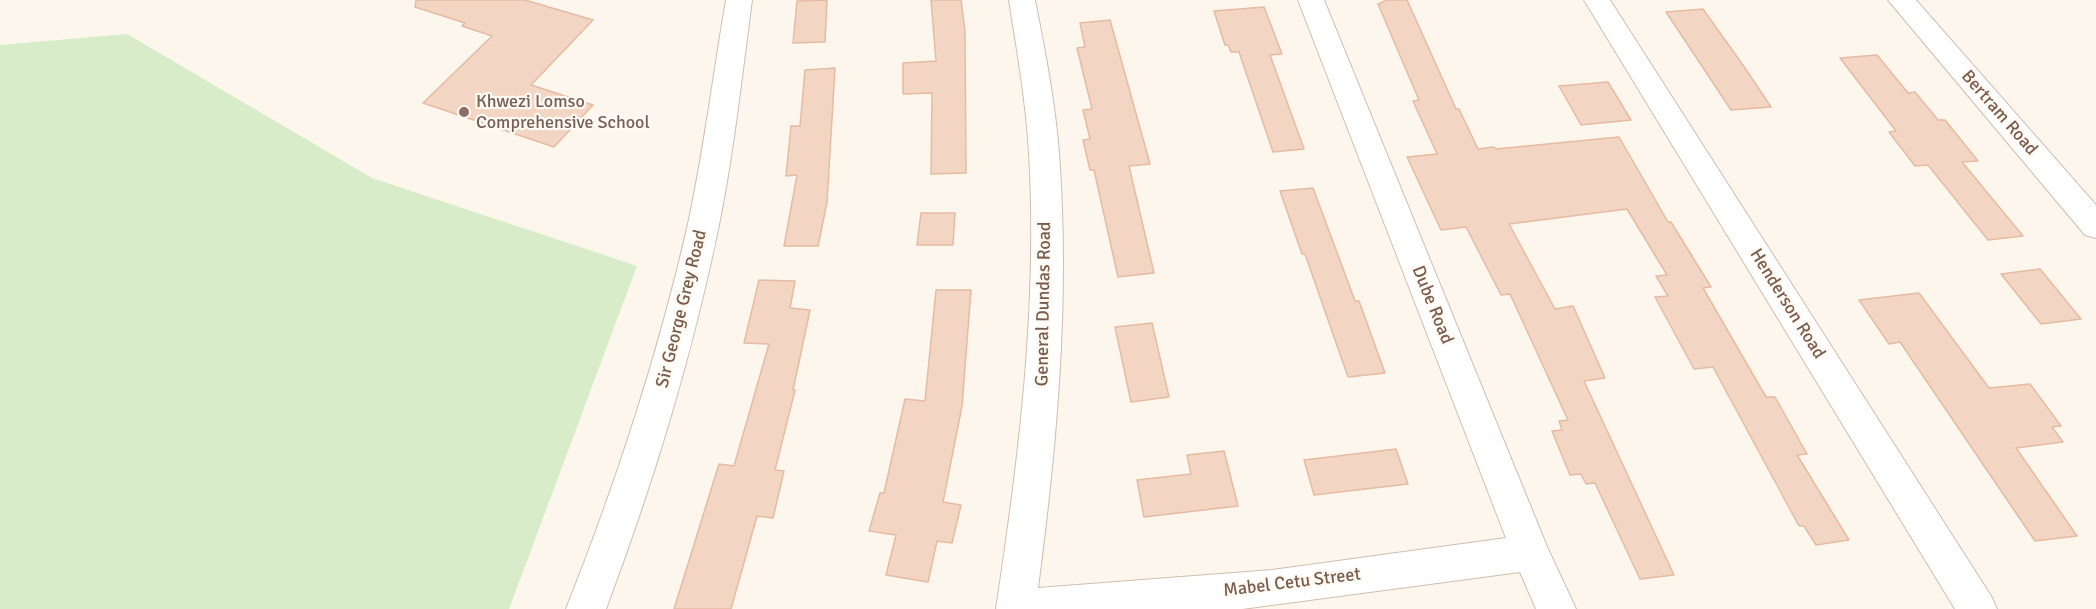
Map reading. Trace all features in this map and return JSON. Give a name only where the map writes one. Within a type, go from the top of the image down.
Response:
[{"type":"street","name":"Sir George Grey Road","points":[[586,609],[615,537],[651,426],[679,327],[703,223],[739,0]]},
{"type":"street","name":"General Dundas Road","points":[[1016,609],[1037,462],[1044,360],[1046,266],[1046,196],[1042,120],[1031,40],[1022,0]]},
{"type":"street","name":"Dube Road","points":[[1311,0],[1531,553],[1556,609]]},
{"type":"street","name":"Henderson Road","points":[[1597,0],[1977,609]]},
{"type":"street","name":"Bertram Road","points":[[1901,0],[2096,226]]},
{"type":"street","name":"Mabel Cetu Street","points":[[1016,609],[1272,588],[1531,553]]},
{"type":"green space","points":[[127,34],[372,178],[637,266],[509,609],[0,609],[0,45]]},
{"type":"building","points":[[416,0],[525,0],[593,20],[531,85],[593,105],[554,147],[423,103],[492,36],[462,26],[465,23],[415,7]]},
{"type":"building","points":[[827,0],[825,42],[793,43],[797,1]]},
{"type":"building","points":[[931,0],[961,0],[965,32],[966,173],[931,174],[932,93],[903,94],[903,63],[936,61]]},
{"type":"building","points":[[1387,0],[1407,0],[1456,109],[1459,109],[1478,149],[1619,137],[1668,222],[1671,222],[1711,287],[1703,288],[1766,397],[1775,397],[1807,454],[1797,455],[1849,540],[1816,545],[1804,526],[1799,526],[1713,367],[1694,369],[1655,297],[1668,296],[1656,276],[1667,275],[1627,209],[1509,224],[1555,309],[1573,306],[1605,378],[1584,381],[1674,575],[1640,579],[1595,483],[1586,484],[1581,474],[1570,475],[1552,431],[1562,430],[1559,421],[1568,420],[1510,294],[1501,295],[1466,227],[1441,230],[1407,157],[1437,154],[1413,101],[1419,100],[1378,4]]},
{"type":"building","points":[[1264,7],[1282,54],[1270,55],[1304,149],[1273,152],[1239,52],[1231,52],[1228,45],[1225,45],[1214,11]]},
{"type":"building","points":[[1703,9],[1771,107],[1731,110],[1666,12]]},
{"type":"building","points":[[1110,20],[1150,164],[1129,166],[1154,273],[1118,277],[1094,170],[1090,170],[1083,140],[1090,139],[1083,110],[1092,109],[1077,48],[1085,47],[1080,23]]},
{"type":"building","points":[[1877,55],[1908,93],[1915,92],[1938,120],[1945,120],[1978,161],[1962,162],[2023,236],[1988,240],[1928,165],[1915,166],[1889,132],[1896,131],[1840,58]]},
{"type":"building","points":[[835,68],[827,202],[818,246],[784,246],[797,175],[786,176],[791,126],[800,126],[805,70]]},
{"type":"building","points":[[1608,82],[1631,120],[1581,125],[1559,86]]},
{"type":"building","points":[[1313,188],[1355,301],[1359,301],[1385,373],[1348,377],[1305,254],[1302,254],[1280,191]]},
{"type":"building","points":[[921,213],[955,213],[953,245],[917,245]]},
{"type":"building","points":[[2040,269],[2081,319],[2041,324],[2001,274]]},
{"type":"building","points":[[759,280],[795,281],[790,308],[810,310],[793,390],[795,390],[775,470],[784,471],[773,518],[757,516],[731,609],[674,609],[719,464],[734,466],[769,344],[744,343]]},
{"type":"building","points":[[936,290],[971,290],[962,406],[943,502],[961,505],[952,543],[937,541],[928,582],[886,575],[896,535],[869,531],[880,493],[884,493],[905,399],[925,401]]},
{"type":"building","points":[[1919,293],[1989,388],[2030,384],[2061,426],[2052,427],[2063,442],[2016,448],[2077,536],[2035,541],[1900,342],[1889,344],[1859,300]]},
{"type":"building","points":[[1152,323],[1169,397],[1131,402],[1115,327]]},
{"type":"building","points":[[1396,449],[1408,484],[1314,495],[1304,460]]},
{"type":"building","points":[[1224,451],[1238,506],[1144,517],[1137,480],[1191,474],[1187,455]]},
{"type":"place","name":"Khwezi Lomso Comprehensive School","points":[[464,112]]}]
